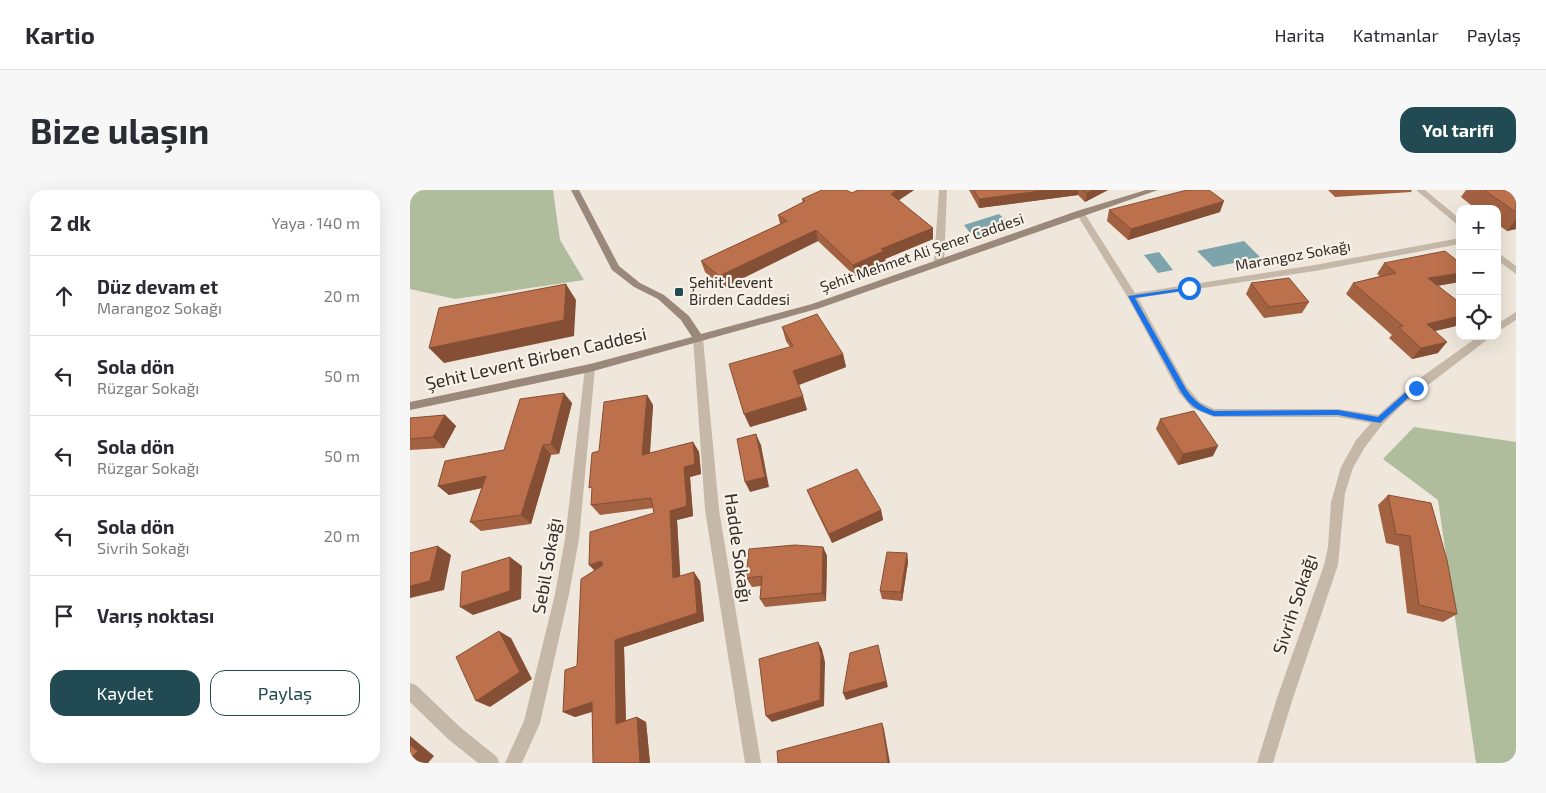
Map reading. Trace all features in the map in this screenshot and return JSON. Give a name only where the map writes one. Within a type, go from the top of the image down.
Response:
[{"type":"main road","points":[[575,190],[615,268],[637,285],[660,297],[685,318],[698,338]]},
{"type":"main road","name":"Şehit Mehmet Ali Şener Caddesi","points":[[698,338],[816,306],[1080,213],[1154,190]]},
{"type":"main road","name":"Şehit Levent Birben Caddesi","points":[[410,406],[590,368],[698,338]]},
{"type":"street","points":[[939,263],[943,190]]},
{"type":"street","points":[[1420,190],[1456,221]]},
{"type":"street","points":[[1080,213],[1132,296],[1190,402],[1201,409],[1214,413],[1338,412],[1380,420]]},
{"type":"street","name":"Marangoz Sokağı","points":[[1132,296],[1315,268],[1456,242]]},
{"type":"street","points":[[1501,258],[1516,271]]},
{"type":"street","points":[[1501,326],[1516,315]]},
{"type":"street","name":"Hadde Sokağı","points":[[698,338],[712,510],[753,763]]},
{"type":"street","name":"Sivrih Sokağı","points":[[1264,763],[1283,701],[1332,564],[1339,493],[1346,470],[1366,437],[1380,420],[1416,388],[1482,340]]},
{"type":"street","name":"Sebil Sokağı","points":[[513,763],[532,723],[562,594],[573,530],[590,368]]},
{"type":"street","points":[[410,691],[454,733],[490,763]]},
{"type":"green space","points":[[410,190],[553,190],[560,240],[584,280],[455,299],[410,289]]},
{"type":"green space","points":[[1414,427],[1516,442],[1516,763],[1476,763],[1438,500],[1383,459]]},
{"type":"water","points":[[999,214],[1014,227],[974,238],[964,225]]},
{"type":"water","points":[[1244,241],[1261,258],[1213,267],[1197,251]]},
{"type":"water","points":[[1159,252],[1173,270],[1158,273],[1144,255]]},
{"type":"building","points":[[822,190],[846,190],[852,193],[858,190],[897,190],[891,194],[933,228],[881,249],[884,251],[853,265],[816,230],[719,276],[701,261],[787,221],[778,215],[805,201],[802,199]]},
{"type":"building","points":[[974,190],[1048,190],[979,199]]},
{"type":"building","points":[[1187,190],[1209,190],[1224,201],[1131,229],[1109,210]]},
{"type":"building","points":[[1484,190],[1516,190],[1516,212]]},
{"type":"building","points":[[1445,251],[1456,260],[1456,274],[1428,278],[1456,300],[1456,317],[1427,324],[1447,342],[1421,348],[1398,327],[1403,326],[1353,283],[1396,273],[1384,263]]},
{"type":"building","points":[[1289,278],[1309,302],[1269,307],[1251,283]]},
{"type":"building","points":[[566,284],[564,320],[429,348],[439,308]]},
{"type":"building","points":[[817,314],[843,354],[793,371],[803,396],[744,414],[729,364],[793,346],[782,327]]},
{"type":"building","points":[[564,393],[551,444],[543,445],[521,515],[470,522],[486,476],[438,486],[445,461],[504,450],[520,399]]},
{"type":"building","points":[[647,395],[642,455],[693,442],[695,464],[684,467],[687,506],[670,511],[673,578],[694,572],[697,613],[615,640],[616,724],[637,717],[640,763],[593,763],[592,702],[563,712],[565,670],[577,666],[581,579],[603,565],[601,561],[589,565],[590,532],[654,513],[651,498],[591,505],[592,487],[589,488],[592,453],[599,451],[604,402]]},
{"type":"building","points":[[1194,411],[1218,446],[1183,454],[1160,419]]},
{"type":"building","points":[[445,415],[433,437],[410,439],[410,418]]},
{"type":"building","points":[[756,434],[765,477],[745,482],[737,439]]},
{"type":"building","points":[[857,469],[881,510],[829,534],[807,490]]},
{"type":"building","points":[[1388,495],[1431,503],[1447,560],[1457,614],[1419,605],[1410,536],[1396,534]]},
{"type":"building","points":[[795,545],[823,547],[822,593],[760,599],[762,576],[746,578],[749,549]]},
{"type":"building","points":[[438,546],[430,581],[410,586],[410,553]]},
{"type":"building","points":[[887,552],[907,553],[901,592],[880,591]]},
{"type":"building","points":[[510,557],[510,591],[460,607],[462,572]]},
{"type":"building","points":[[499,631],[520,672],[476,701],[456,657]]},
{"type":"building","points":[[818,642],[821,655],[820,700],[766,716],[759,659]]},
{"type":"building","points":[[878,645],[886,681],[843,693],[850,653]]},
{"type":"building","points":[[882,723],[888,763],[778,763],[777,751]]},
{"type":"building","points":[[410,745],[418,751],[410,759]]},
{"type":"place","name":"Şehit Levent Birden Caddesi","points":[[679,292]]},
{"type":"route","points":[[1189,288],[1132,296],[1190,402],[1201,409],[1214,413],[1338,412],[1380,420],[1416,388]]}]
